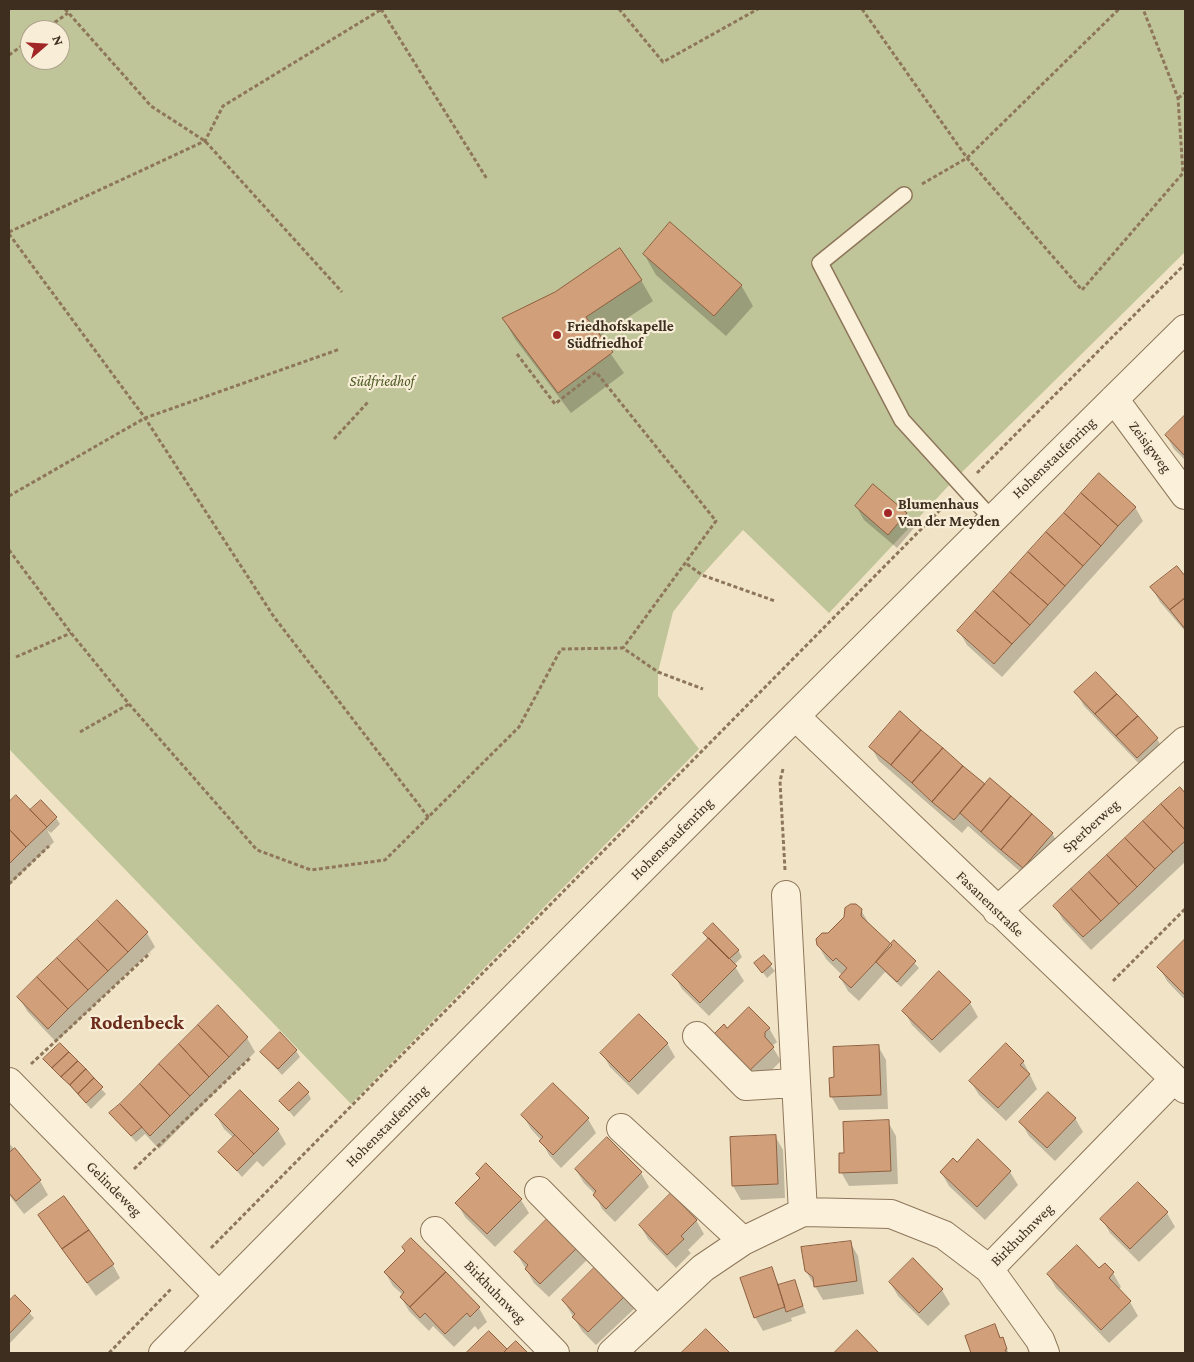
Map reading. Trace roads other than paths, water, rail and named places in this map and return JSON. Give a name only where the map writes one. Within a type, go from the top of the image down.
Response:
[{"type":"street","name":"Hohenstaufenring","points":[[163,1353],[674,836],[1185,329]]},
{"type":"street","name":"Zeisigweg","points":[[1114,399],[1185,495]]},
{"type":"street","name":"Fasanenstraße","points":[[796,717],[997,912],[1180,1084]]},
{"type":"street","name":"Sperberweg","points":[[997,912],[1185,742]]},
{"type":"street","points":[[786,895],[794,1083],[803,1212]]},
{"type":"street","points":[[697,1036],[746,1086],[794,1083]]},
{"type":"street","name":"Gelindeweg","points":[[9,1082],[219,1296]]},
{"type":"street","name":"Birkhuhnweg","points":[[614,1353],[703,1268],[743,1241],[803,1212],[891,1214],[944,1235],[989,1269],[1180,1084]]},
{"type":"street","points":[[621,1128],[743,1241]]},
{"type":"street","points":[[539,1191],[656,1311]]},
{"type":"street","name":"Birkhuhnweg","points":[[435,1231],[555,1353]]},
{"type":"street","points":[[989,1269],[1040,1340],[1045,1353]]},
{"type":"lane","points":[[904,195],[820,263],[902,420],[992,519]]},
{"type":"place","name":"Friedhofskapelle Südfriedhof","points":[[557,335]]},
{"type":"place","name":"Blumenhaus Van der Meyden","points":[[888,513]]},
{"type":"district","name":"Rodenbeck","points":[[137,1023]]},
{"type":"park label","name":"Südfriedhof","points":[[382,381]]}]
